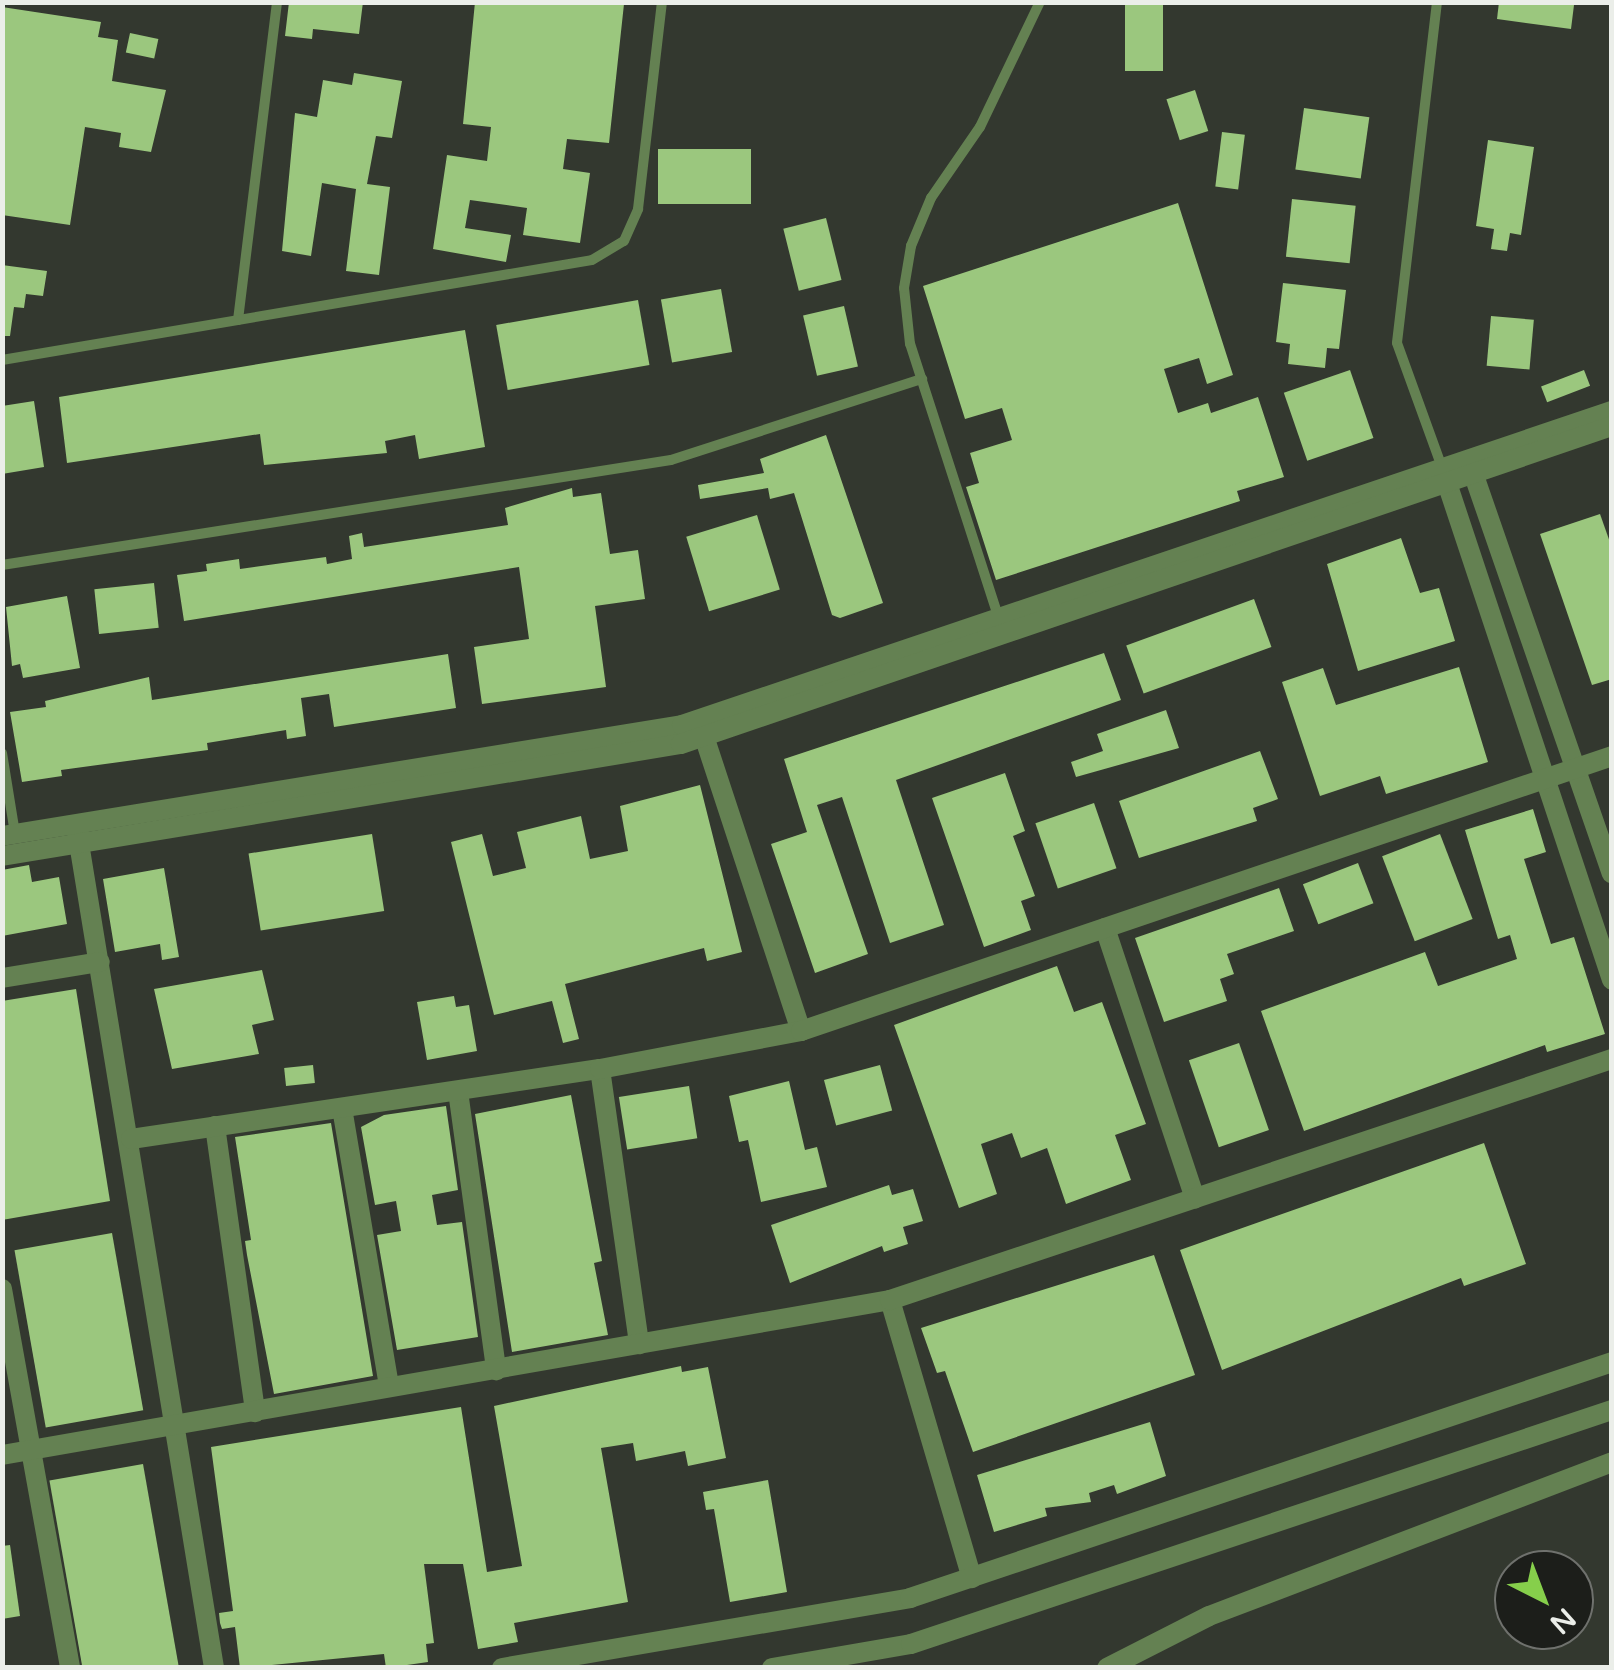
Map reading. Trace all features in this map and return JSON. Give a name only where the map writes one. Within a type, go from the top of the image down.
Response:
[{"type":"street","points":[[702,728],[999,620],[1471,466],[1612,412]]},
{"type":"street","points":[[1471,466],[1612,426]]},
{"type":"street","points":[[1471,466],[1612,873]]},
{"type":"street","points":[[10,845],[702,728],[1444,475]]},
{"type":"street","points":[[1444,475],[1612,980]]},
{"type":"street","points":[[702,728],[801,1031]]},
{"type":"street","points":[[131,1138],[600,1069],[801,1031],[1612,756]]},
{"type":"street","points":[[77,834],[131,1138],[214,1668]]},
{"type":"street","points":[[1106,928],[1195,1198]]},
{"type":"street","points":[[2,978],[100,962]]},
{"type":"street","points":[[2,1455],[890,1300],[1612,1059]]},
{"type":"street","points":[[600,1069],[639,1344]]},
{"type":"street","points":[[458,1091],[496,1370]]},
{"type":"street","points":[[342,1108],[389,1388]]},
{"type":"street","points":[[216,1126],[255,1412]]},
{"type":"street","points":[[2,1290],[70,1668]]},
{"type":"street","points":[[890,1300],[972,1578]]},
{"type":"street","points":[[502,1668],[910,1598],[1612,1362]]},
{"type":"street","points":[[772,1668],[912,1644],[1612,1410]]},
{"type":"street","points":[[1107,1668],[1208,1616],[1612,1462]]},
{"type":"lane","points":[[238,320],[277,2]]},
{"type":"lane","points":[[2,360],[592,260],[624,241],[638,209],[662,2]]},
{"type":"lane","points":[[999,620],[922,379],[904,288],[911,246],[930,198],[980,127],[1040,2]]},
{"type":"lane","points":[[1438,2],[1398,343],[1444,475]]},
{"type":"lane","points":[[2,566],[671,460],[922,379]]},
{"type":"lane","points":[[2,753],[10,845]]},
{"type":"building","points":[[289,2],[363,2],[359,34],[313,29],[312,39],[285,36]]},
{"type":"building","points":[[475,2],[624,4],[609,143],[567,139],[563,169],[590,173],[580,243],[523,235],[527,208],[470,200],[465,228],[511,235],[506,262],[433,249],[447,155],[487,161],[491,127],[463,124]]},
{"type":"building","points":[[1125,2],[1163,2],[1163,71],[1125,71]]},
{"type":"building","points":[[1499,2],[1574,5],[1571,29],[1497,19]]},
{"type":"building","points":[[2,7],[101,22],[98,37],[118,40],[112,81],[166,90],[151,152],[119,147],[121,133],[85,127],[70,225],[2,215]]},
{"type":"building","points":[[130,33],[158,39],[154,59],[126,53]]},
{"type":"building","points":[[354,73],[402,81],[392,138],[376,136],[367,184],[390,187],[379,275],[346,271],[356,189],[322,183],[311,256],[282,251],[295,113],[317,117],[323,80],[352,85]]},
{"type":"building","points":[[1195,90],[1208,131],[1180,140],[1166,99]]},
{"type":"building","points":[[1304,108],[1369,117],[1361,179],[1295,169]]},
{"type":"building","points":[[1222,132],[1245,135],[1238,189],[1215,187]]},
{"type":"building","points":[[1488,140],[1534,147],[1521,235],[1510,233],[1507,251],[1491,249],[1494,229],[1476,226]]},
{"type":"building","points":[[658,149],[751,149],[751,204],[658,204]]},
{"type":"building","points":[[1292,199],[1356,206],[1350,263],[1286,257]]},
{"type":"building","points":[[1178,203],[1233,375],[1207,384],[1199,358],[1164,369],[1178,413],[1208,403],[1211,413],[1258,397],[1284,477],[1237,491],[1240,501],[996,580],[966,487],[979,483],[970,453],[1012,440],[1002,408],[965,419],[923,286]]},
{"type":"building","points":[[826,218],[841,280],[799,291],[783,229]]},
{"type":"building","points":[[2,265],[47,271],[43,296],[26,294],[24,308],[14,307],[10,336],[2,336]]},
{"type":"building","points":[[1283,283],[1346,290],[1339,349],[1327,348],[1325,368],[1288,364],[1290,344],[1276,342]]},
{"type":"building","points":[[721,289],[732,352],[672,363],[661,300]]},
{"type":"building","points":[[638,300],[649,365],[508,390],[496,325]]},
{"type":"building","points":[[844,306],[858,366],[817,376],[803,315]]},
{"type":"building","points":[[1491,316],[1534,320],[1529,370],[1487,366]]},
{"type":"building","points":[[465,330],[485,447],[419,459],[415,435],[385,441],[387,453],[264,465],[260,434],[67,463],[59,397]]},
{"type":"building","points":[[1350,370],[1373,438],[1307,461],[1284,393]]},
{"type":"building","points":[[1584,370],[1590,386],[1547,402],[1541,386]]},
{"type":"building","points":[[34,401],[44,467],[2,474],[2,406]]},
{"type":"building","points":[[826,435],[883,603],[840,618],[832,615],[794,493],[770,499],[768,488],[700,499],[698,485],[764,473],[760,459]]},
{"type":"building","points":[[572,488],[573,497],[601,493],[610,554],[638,550],[645,599],[595,606],[606,687],[482,704],[474,647],[529,639],[519,567],[184,621],[177,575],[207,571],[206,564],[239,559],[240,569],[326,557],[327,564],[352,559],[349,536],[362,533],[364,547],[508,525],[505,508]]},
{"type":"building","points":[[1600,514],[1612,548],[1612,679],[1592,685],[1540,534]]},
{"type":"building","points":[[757,515],[780,590],[709,611],[686,537]]},
{"type":"building","points":[[1401,538],[1420,593],[1439,588],[1455,641],[1358,671],[1327,564]]},
{"type":"building","points":[[154,583],[159,628],[99,634],[94,589]]},
{"type":"building","points":[[67,596],[80,668],[23,678],[20,664],[12,666],[6,607]]},
{"type":"building","points":[[1254,599],[1271,647],[1144,693],[1126,646]]},
{"type":"building","points":[[1104,653],[1121,700],[896,780],[944,925],[890,943],[842,797],[817,805],[868,954],[815,973],[771,844],[807,832],[784,759]]},
{"type":"building","points":[[448,654],[456,708],[334,727],[329,694],[301,698],[306,736],[287,739],[286,730],[207,743],[208,750],[61,770],[62,776],[22,782],[10,712],[46,707],[45,701],[149,677],[152,700]]},
{"type":"building","points":[[1459,667],[1488,762],[1386,794],[1380,776],[1320,796],[1282,682],[1323,668],[1336,705]]},
{"type":"building","points":[[1166,710],[1179,748],[1076,777],[1071,762],[1103,751],[1097,734]]},
{"type":"building","points":[[1260,751],[1278,799],[1253,808],[1257,821],[1139,858],[1119,801]]},
{"type":"building","points":[[1005,773],[1025,831],[1013,836],[1035,896],[1021,901],[1031,930],[984,947],[932,798]]},
{"type":"building","points":[[700,785],[742,952],[707,961],[704,948],[565,984],[579,1039],[563,1043],[552,1001],[494,1015],[451,842],[482,834],[493,876],[526,868],[517,832],[581,816],[590,859],[628,851],[620,806]]},
{"type":"building","points":[[1094,803],[1116,868],[1058,888],[1035,823]]},
{"type":"building","points":[[1533,809],[1546,852],[1524,859],[1551,944],[1574,937],[1605,1034],[1547,1052],[1545,1045],[1304,1131],[1261,1011],[1425,952],[1438,986],[1517,959],[1510,935],[1498,939],[1465,830]]},
{"type":"building","points":[[372,834],[384,911],[261,931],[249,854]]},
{"type":"building","points":[[1440,834],[1473,919],[1415,941],[1382,856]]},
{"type":"building","points":[[1358,863],[1373,903],[1318,924],[1303,884]]},
{"type":"building","points":[[29,865],[32,882],[59,877],[67,924],[2,936],[2,870]]},
{"type":"building","points":[[164,868],[179,957],[162,960],[160,944],[115,952],[103,879]]},
{"type":"building","points":[[1279,888],[1294,931],[1227,954],[1234,974],[1220,979],[1227,1001],[1164,1022],[1135,938]]},
{"type":"building","points":[[1057,966],[1074,1012],[1102,1002],[1146,1124],[1115,1135],[1131,1180],[1066,1204],[1047,1148],[1021,1158],[1012,1133],[981,1144],[997,1194],[959,1208],[894,1025]]},
{"type":"building","points":[[262,970],[274,1020],[252,1025],[259,1054],[172,1069],[154,989]]},
{"type":"building","points":[[76,989],[110,1201],[2,1220],[2,1001]]},
{"type":"building","points":[[454,996],[456,1007],[469,1005],[477,1051],[427,1060],[417,1002]]},
{"type":"building","points":[[1239,1043],[1269,1130],[1219,1147],[1189,1060]]},
{"type":"building","points":[[313,1065],[315,1083],[286,1086],[284,1068]]},
{"type":"building","points":[[880,1065],[892,1110],[836,1125],[824,1080]]},
{"type":"building","points":[[789,1081],[805,1150],[817,1147],[827,1187],[761,1202],[748,1140],[739,1142],[729,1096]]},
{"type":"building","points":[[689,1086],[697,1138],[627,1149],[619,1097]]},
{"type":"building","points":[[571,1095],[602,1261],[594,1263],[608,1335],[512,1352],[475,1114]]},
{"type":"building","points":[[446,1106],[458,1190],[432,1195],[437,1225],[462,1222],[478,1337],[397,1350],[377,1235],[401,1231],[396,1201],[375,1205],[361,1127],[384,1115]]},
{"type":"building","points":[[331,1123],[373,1376],[274,1394],[247,1255],[245,1241],[251,1240],[235,1137]]},
{"type":"building","points":[[1484,1143],[1526,1264],[1464,1286],[1461,1278],[1222,1370],[1180,1250]]},
{"type":"building","points":[[889,1185],[892,1195],[913,1189],[923,1221],[903,1227],[908,1244],[884,1252],[882,1246],[790,1283],[771,1225]]},
{"type":"building","points":[[112,1233],[143,1410],[46,1427],[15,1250]]},
{"type":"building","points":[[1154,1255],[1195,1375],[973,1452],[945,1371],[937,1373],[921,1328]]},
{"type":"building","points":[[681,1366],[682,1372],[708,1367],[726,1458],[688,1466],[685,1451],[636,1461],[633,1443],[601,1448],[628,1602],[514,1623],[518,1642],[478,1649],[463,1564],[424,1564],[434,1643],[426,1644],[428,1662],[386,1668],[384,1654],[240,1668],[235,1627],[222,1629],[220,1623],[219,1613],[233,1611],[211,1447],[461,1407],[487,1572],[522,1566],[494,1406]]},
{"type":"building","points":[[1150,1422],[1166,1476],[1117,1494],[1114,1485],[1089,1493],[1091,1502],[1045,1508],[1047,1516],[994,1532],[977,1475]]},
{"type":"building","points":[[143,1464],[179,1668],[83,1668],[49,1480]]},
{"type":"building","points":[[768,1480],[787,1592],[730,1602],[714,1509],[706,1510],[703,1492]]},
{"type":"building","points":[[10,1545],[20,1616],[2,1619],[2,1546]]}]
